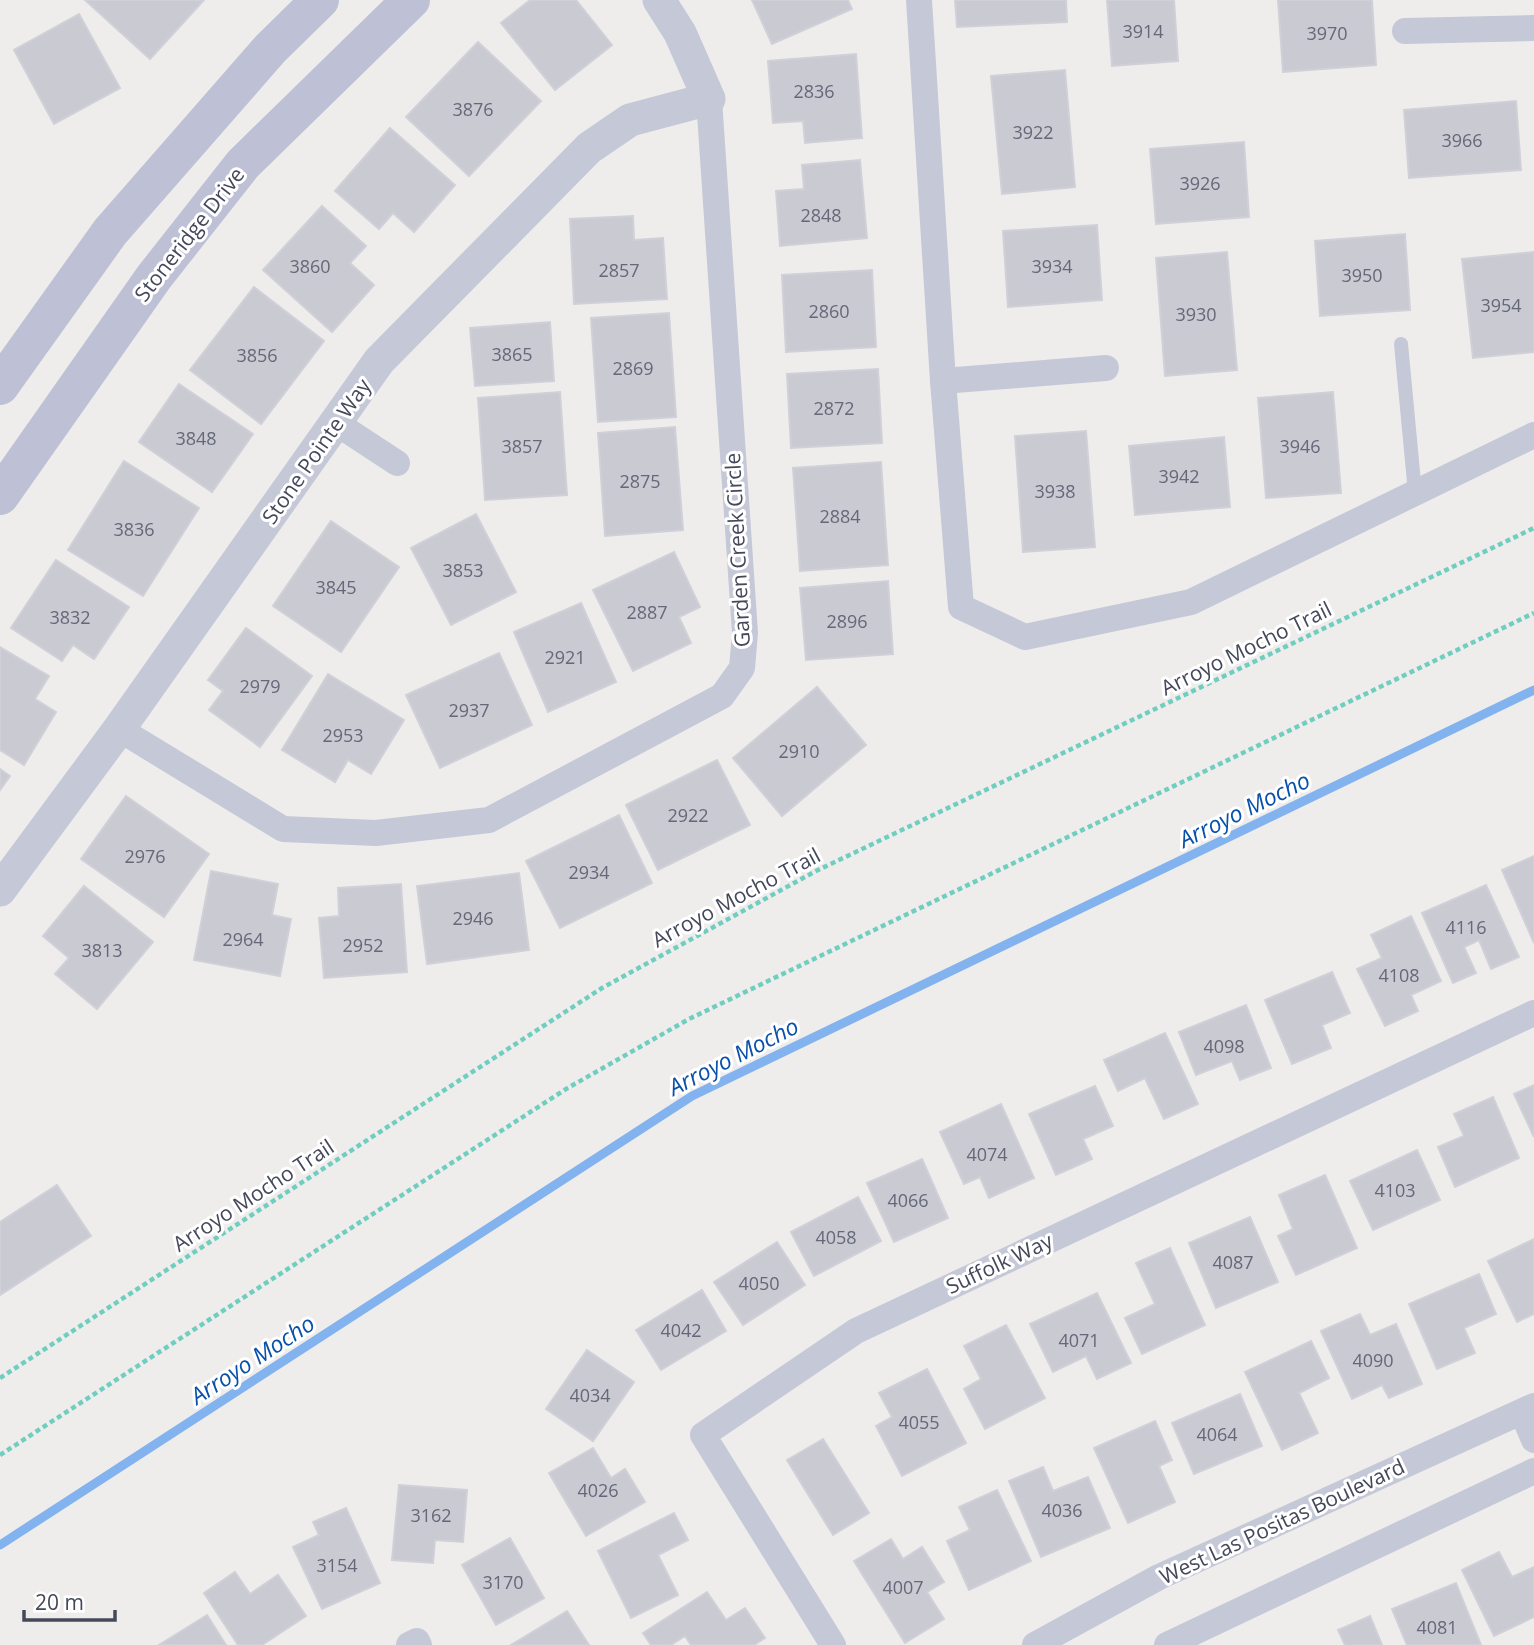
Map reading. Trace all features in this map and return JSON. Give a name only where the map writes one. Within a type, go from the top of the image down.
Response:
[{"type":"main road","points":[[0,386],[110,232],[270,49],[320,0]]},
{"type":"main road","name":"Stoneridge Drive","points":[[0,496],[154,277],[243,164],[411,0]]},
{"type":"street","name":"Garden Creek Circle","points":[[120,729],[283,829],[376,833],[489,820],[722,696],[742,668],[745,633],[709,99],[680,33],[659,0]]},
{"type":"street","points":[[919,0],[943,381],[961,607],[1025,637],[1191,602],[1534,435]]},
{"type":"street","points":[[1405,31],[1534,28]]},
{"type":"street","name":"Stone Pointe Way","points":[[0,890],[120,729],[379,361],[589,149],[630,120],[709,99]]},
{"type":"street","points":[[943,381],[1106,368]]},
{"type":"street","points":[[336,423],[397,463]]},
{"type":"street","name":"Suffolk Way","points":[[833,1645],[703,1435],[856,1331],[1534,1013]]},
{"type":"street","points":[[1528,1409],[1534,1440]]},
{"type":"street","name":"West Las Positas Boulevard","points":[[1035,1645],[1159,1577],[1528,1409]]},
{"type":"street","points":[[1167,1645],[1534,1471]]},
{"type":"street","points":[[409,1645],[416,1641],[419,1645]]},
{"type":"lane","points":[[1401,344],[1415,493]]},
{"type":"path","name":"Arroyo Mocho Trail","points":[[0,1378],[602,988],[816,871],[1534,528]]},
{"type":"path","points":[[0,1455],[544,1103],[689,1019],[1534,613]]},
{"type":"building","points":[[85,0],[204,0],[150,59]]},
{"type":"building","points":[[530,0],[576,0],[612,45],[555,90],[501,23]]},
{"type":"building","points":[[752,0],[848,0],[852,9],[772,44]]},
{"type":"building","points":[[955,0],[1066,0],[1067,22],[957,27]]},
{"type":"building","points":[[1107,0],[1174,0],[1178,61],[1112,66]]},
{"type":"building","points":[[1278,0],[1372,0],[1376,65],[1283,72]]},
{"type":"building","points":[[79,14],[120,88],[54,124],[14,50]]},
{"type":"building","points":[[478,42],[541,101],[469,176],[406,117]]},
{"type":"building","points":[[856,54],[862,138],[805,143],[803,121],[773,123],[768,61]]},
{"type":"building","points":[[1065,70],[1075,187],[1002,194],[991,76]]},
{"type":"building","points":[[1516,101],[1521,170],[1409,178],[1404,110]]},
{"type":"building","points":[[390,128],[455,185],[414,232],[393,213],[379,229],[335,191]]},
{"type":"building","points":[[1244,142],[1249,217],[1156,224],[1150,149]]},
{"type":"building","points":[[860,160],[867,238],[780,246],[776,191],[804,189],[802,165]]},
{"type":"building","points":[[322,206],[366,246],[350,263],[374,285],[332,332],[263,270]]},
{"type":"building","points":[[633,216],[634,240],[663,238],[667,299],[574,304],[570,219]]},
{"type":"building","points":[[1097,225],[1102,300],[1008,307],[1003,231]]},
{"type":"building","points":[[1405,234],[1410,310],[1320,316],[1315,241]]},
{"type":"building","points":[[1227,252],[1237,370],[1165,376],[1156,258]]},
{"type":"building","points":[[1534,252],[1534,352],[1473,358],[1462,259]]},
{"type":"building","points":[[872,270],[876,347],[786,352],[782,275]]},
{"type":"building","points":[[254,287],[324,341],[261,424],[190,370]]},
{"type":"building","points":[[669,313],[676,417],[598,422],[591,318]]},
{"type":"building","points":[[550,322],[554,381],[475,386],[470,328]]},
{"type":"building","points":[[878,369],[882,443],[791,448],[787,374]]},
{"type":"building","points":[[179,384],[253,434],[212,492],[139,442]]},
{"type":"building","points":[[560,392],[567,495],[485,500],[478,398]]},
{"type":"building","points":[[1333,392],[1341,493],[1266,498],[1258,398]]},
{"type":"building","points":[[675,427],[683,530],[605,536],[598,433]]},
{"type":"building","points":[[1086,431],[1095,547],[1023,552],[1015,436]]},
{"type":"building","points":[[1224,437],[1230,507],[1135,515],[1129,446]]},
{"type":"building","points":[[124,461],[199,508],[143,596],[68,550]]},
{"type":"building","points":[[881,462],[888,565],[800,571],[793,468]]},
{"type":"building","points":[[476,514],[516,592],[451,625],[411,548]]},
{"type":"building","points":[[331,521],[399,567],[341,652],[273,606]]},
{"type":"building","points":[[674,552],[700,607],[679,617],[691,643],[633,671],[593,590]]},
{"type":"building","points":[[56,560],[129,607],[94,659],[73,645],[62,661],[11,628]]},
{"type":"building","points":[[888,581],[893,654],[806,660],[800,588]]},
{"type":"building","points":[[581,603],[616,682],[548,712],[514,632]]},
{"type":"building","points":[[246,628],[312,676],[260,747],[209,710],[223,691],[208,680]]},
{"type":"building","points":[[0,647],[49,676],[35,699],[56,712],[24,765],[0,750]]},
{"type":"building","points":[[499,653],[532,725],[440,768],[406,695]]},
{"type":"building","points":[[328,674],[404,720],[371,774],[348,760],[335,782],[282,750]]},
{"type":"building","points":[[817,687],[866,745],[782,816],[733,758]]},
{"type":"building","points":[[717,760],[750,825],[658,870],[626,805]]},
{"type":"building","points":[[0,769],[10,776],[0,790]]},
{"type":"building","points":[[126,796],[209,854],[164,917],[81,859]]},
{"type":"building","points":[[619,815],[652,883],[560,928],[526,861]]},
{"type":"building","points":[[1534,856],[1534,943],[1502,870]]},
{"type":"building","points":[[211,871],[278,884],[272,915],[291,919],[280,976],[194,960]]},
{"type":"building","points":[[519,873],[529,950],[427,964],[417,886]]},
{"type":"building","points":[[401,884],[407,972],[324,978],[319,918],[339,916],[338,888]]},
{"type":"building","points":[[1486,885],[1519,957],[1491,969],[1479,940],[1464,947],[1476,973],[1453,983],[1422,913]]},
{"type":"building","points":[[84,886],[153,942],[97,1009],[55,974],[69,958],[43,936]]},
{"type":"building","points":[[1411,916],[1441,981],[1411,995],[1418,1011],[1385,1026],[1357,969],[1382,958],[1371,935]]},
{"type":"building","points":[[1332,972],[1350,1013],[1322,1025],[1331,1048],[1292,1064],[1265,1000]]},
{"type":"building","points":[[1246,1005],[1271,1068],[1240,1080],[1232,1061],[1196,1075],[1179,1032]]},
{"type":"building","points":[[1165,1033],[1198,1104],[1164,1119],[1145,1078],[1118,1091],[1104,1060]]},
{"type":"building","points":[[1534,1085],[1534,1137],[1514,1094]]},
{"type":"building","points":[[1095,1086],[1113,1126],[1083,1139],[1092,1159],[1056,1175],[1029,1114]]},
{"type":"building","points":[[1493,1097],[1519,1158],[1455,1187],[1438,1147],[1464,1136],[1454,1114]]},
{"type":"building","points":[[1001,1104],[1034,1178],[989,1198],[980,1177],[964,1184],[940,1132]]},
{"type":"building","points":[[1417,1150],[1440,1200],[1373,1230],[1350,1181]]},
{"type":"building","points":[[922,1159],[948,1218],[894,1242],[867,1183]]},
{"type":"building","points":[[1325,1175],[1357,1248],[1296,1275],[1278,1236],[1293,1229],[1279,1195]]},
{"type":"building","points":[[57,1185],[91,1236],[0,1295],[0,1222]]},
{"type":"building","points":[[858,1197],[881,1241],[814,1276],[791,1232]]},
{"type":"building","points":[[1250,1217],[1278,1282],[1216,1308],[1189,1243]]},
{"type":"building","points":[[1534,1239],[1534,1314],[1517,1322],[1488,1261]]},
{"type":"building","points":[[777,1242],[805,1285],[743,1325],[714,1282]]},
{"type":"building","points":[[1170,1248],[1205,1325],[1142,1354],[1125,1318],[1155,1304],[1136,1263]]},
{"type":"building","points":[[1479,1274],[1496,1314],[1464,1328],[1475,1353],[1437,1369],[1409,1304]]},
{"type":"building","points":[[702,1290],[726,1331],[661,1370],[636,1330]]},
{"type":"building","points":[[1097,1293],[1131,1363],[1097,1379],[1086,1356],[1053,1372],[1030,1324]]},
{"type":"building","points":[[1360,1314],[1370,1335],[1396,1324],[1422,1384],[1389,1398],[1382,1385],[1352,1399],[1321,1331]]},
{"type":"building","points":[[1006,1325],[1045,1398],[985,1429],[964,1389],[981,1379],[964,1346]]},
{"type":"building","points":[[1311,1341],[1329,1378],[1299,1393],[1318,1433],[1282,1450],[1245,1372]]},
{"type":"building","points":[[587,1350],[634,1382],[593,1441],[546,1409]]},
{"type":"building","points":[[927,1369],[966,1443],[902,1476],[876,1426],[892,1417],[879,1393]]},
{"type":"building","points":[[1240,1394],[1262,1446],[1194,1474],[1172,1423]]},
{"type":"building","points":[[1155,1421],[1172,1460],[1159,1466],[1175,1502],[1128,1523],[1094,1448]]},
{"type":"building","points":[[823,1439],[869,1513],[833,1535],[787,1460]]},
{"type":"building","points":[[593,1448],[611,1478],[625,1469],[645,1502],[586,1536],[549,1473]]},
{"type":"building","points":[[1043,1467],[1053,1491],[1088,1477],[1110,1528],[1041,1557],[1009,1481]]},
{"type":"building","points":[[399,1485],[467,1490],[463,1542],[435,1540],[433,1563],[392,1560]]},
{"type":"building","points":[[997,1490],[1031,1561],[969,1590],[947,1541],[970,1530],[959,1507]]},
{"type":"building","points":[[346,1508],[380,1583],[322,1609],[293,1547],[319,1535],[313,1522]]},
{"type":"building","points":[[674,1513],[688,1540],[658,1555],[678,1595],[631,1618],[598,1551]]},
{"type":"building","points":[[510,1538],[544,1598],[496,1625],[462,1565]]},
{"type":"building","points":[[891,1539],[903,1559],[922,1547],[944,1582],[927,1592],[944,1619],[905,1643],[854,1561]]},
{"type":"building","points":[[1499,1552],[1512,1577],[1534,1567],[1534,1617],[1494,1636],[1462,1570]]},
{"type":"building","points":[[235,1572],[250,1594],[278,1575],[306,1616],[262,1645],[238,1645],[204,1593]]},
{"type":"building","points":[[1456,1583],[1481,1645],[1407,1645],[1392,1609]]},
{"type":"building","points":[[707,1592],[726,1620],[745,1608],[765,1638],[754,1645],[691,1645],[685,1636],[671,1645],[651,1645],[643,1633]]},
{"type":"building","points":[[567,1611],[589,1645],[511,1645]]},
{"type":"building","points":[[207,1615],[226,1645],[159,1645]]},
{"type":"building","points":[[1370,1616],[1382,1645],[1345,1645],[1338,1630]]},
{"type":"waterway","name":"Arroyo Mocho","points":[[0,1545],[692,1096],[1534,690]]}]
